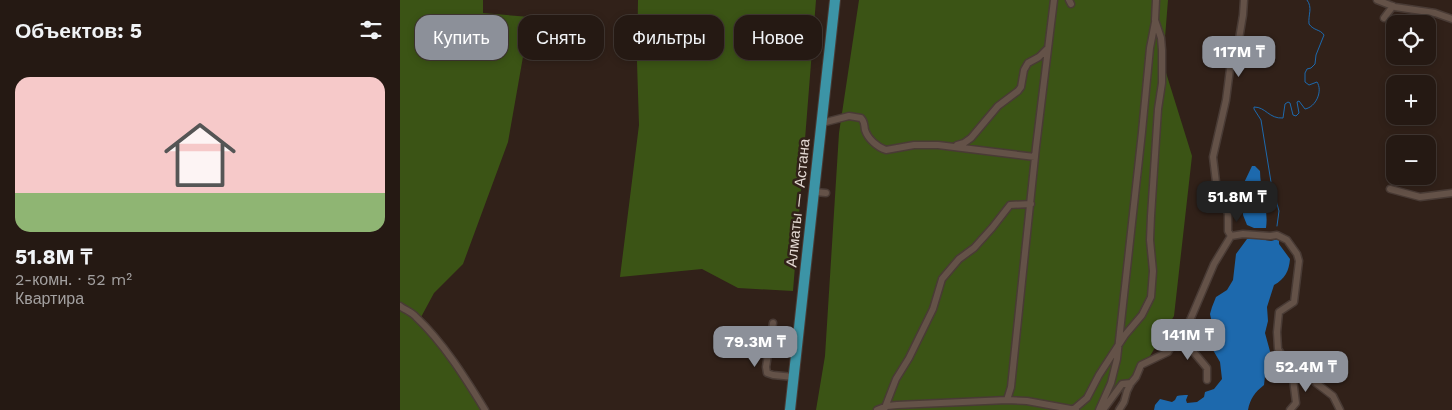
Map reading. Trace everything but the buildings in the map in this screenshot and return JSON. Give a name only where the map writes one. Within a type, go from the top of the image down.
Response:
[{"type":"highway","name":"Алматы — Астана","points":[[790,410],[835,0]]},
{"type":"street","points":[[1007,400],[1011,387],[1047,49],[1054,0]]},
{"type":"street","points":[[1099,410],[1111,383],[1117,359],[1156,0]]},
{"type":"street","points":[[1231,236],[1228,231],[1228,214],[1216,182],[1213,157],[1226,100],[1230,69],[1239,39],[1244,0]]},
{"type":"street","points":[[1377,0],[1393,6],[1435,13],[1452,19]]},
{"type":"street","points":[[1384,18],[1393,6]]},
{"type":"street","points":[[877,410],[1007,400],[1027,401],[1076,410],[1087,398],[1118,344],[1142,315],[1152,290],[1151,216],[1158,109],[1162,83],[1161,43],[1155,20]]},
{"type":"street","points":[[953,145],[964,143],[971,138],[998,106],[1018,91],[1028,63],[1039,57],[1047,49]]},
{"type":"street","points":[[822,123],[846,116],[859,117],[863,120],[869,137],[875,144],[886,150],[922,144],[953,145],[1035,158]]},
{"type":"street","points":[[1390,189],[1420,197],[1452,193]]},
{"type":"street","points":[[815,192],[826,193]]},
{"type":"street","points":[[885,408],[896,379],[909,358],[933,309],[942,280],[959,259],[974,248],[1010,205],[1031,204]]},
{"type":"street","points":[[1119,410],[1141,365],[1168,352],[1174,342],[1181,337],[1214,264],[1231,236],[1243,234],[1280,235],[1287,240],[1297,254],[1299,266],[1294,302],[1279,312],[1277,323],[1278,349],[1290,365],[1296,403],[1290,410]]},
{"type":"street","points":[[400,306],[415,316],[444,350],[466,379],[485,410]]},
{"type":"street","points":[[767,372],[766,367],[773,323]]},
{"type":"street","points":[[1181,337],[1207,368],[1207,380]]},
{"type":"street","points":[[1290,365],[1302,365],[1316,383],[1333,396],[1340,410]]},
{"type":"street","points":[[759,374],[767,372],[773,375],[794,377]]},
{"type":"street","points":[[1103,410],[1110,404],[1122,384],[1131,383]]},
{"type":"green space","points":[[400,0],[483,0],[483,13],[506,15],[415,15],[415,60],[508,60],[508,15],[518,16],[518,60],[522,60],[508,142],[463,264],[434,293],[420,319],[485,410],[400,410]]},
{"type":"green space","points":[[638,0],[816,0],[815,15],[734,15],[734,60],[811,60],[793,291],[738,288],[702,269],[620,277],[639,125],[637,60],[724,60],[724,15],[638,15]]},
{"type":"green space","points":[[859,0],[1168,0],[1163,63],[1192,156],[1174,316],[1147,361],[1101,410],[816,410],[825,356],[839,133]]},
{"type":"water","points":[[1252,166],[1255,166],[1260,171],[1267,221],[1266,228],[1254,228],[1247,225],[1243,215],[1242,187]]},
{"type":"water","points":[[1254,238],[1271,241],[1278,239],[1279,244],[1290,259],[1286,274],[1274,285],[1267,307],[1268,321],[1265,333],[1271,362],[1265,376],[1264,385],[1253,396],[1248,410],[1154,410],[1155,405],[1160,399],[1172,402],[1177,396],[1181,395],[1188,395],[1187,403],[1197,402],[1204,397],[1205,392],[1214,389],[1222,379],[1220,362],[1213,350],[1213,328],[1210,314],[1216,297],[1227,290],[1233,280],[1236,254],[1247,239]]},
{"type":"waterway","points":[[1277,226],[1279,211],[1271,182],[1261,120],[1254,107],[1262,109],[1274,117],[1283,118],[1285,104],[1288,102],[1290,103],[1293,115],[1296,116],[1299,113],[1297,102],[1299,101],[1305,109],[1309,108],[1319,94],[1317,82],[1309,85],[1305,82],[1305,73],[1307,69],[1315,64],[1316,55],[1324,35],[1309,24],[1310,8],[1307,0]]}]
